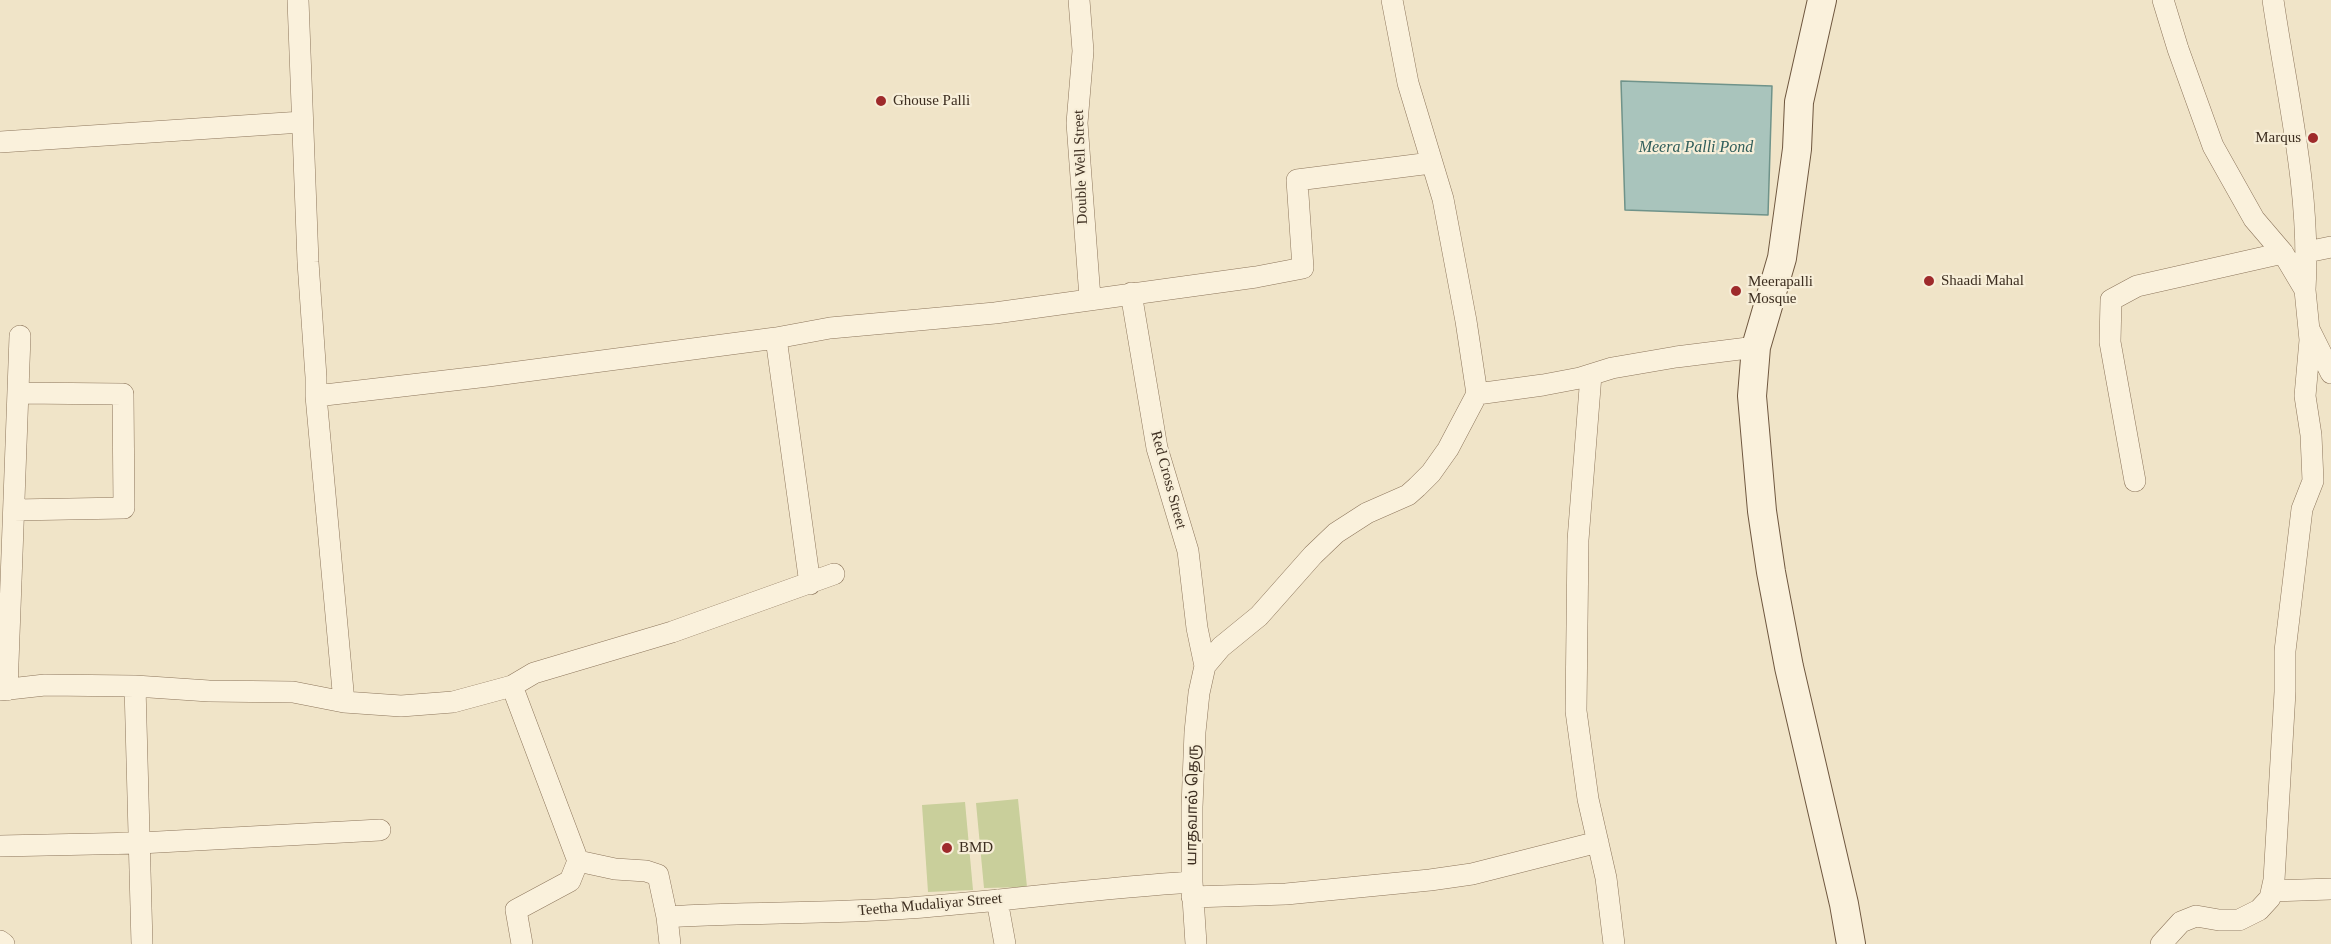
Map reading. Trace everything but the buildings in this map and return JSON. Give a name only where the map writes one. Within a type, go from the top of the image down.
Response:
[{"type":"street","points":[[298,0],[308,262],[316,396],[344,702]]},
{"type":"street","name":"Double Well Street","points":[[1079,0],[1083,51],[1077,123],[1090,298]]},
{"type":"street","points":[[1205,666],[1221,648],[1259,616],[1313,555],[1336,533],[1367,513],[1408,495],[1417,488],[1448,449],[1477,394],[1443,199],[1407,83],[1392,0]]},
{"type":"street","points":[[1822,0],[1799,102],[1797,148],[1782,258],[1756,347],[1752,396],[1762,511],[1789,667],[1844,903],[1851,944]]},
{"type":"street","points":[[2163,0],[2213,146],[2254,219],[2283,253],[2305,290]]},
{"type":"street","points":[[2161,944],[2181,922],[2196,916],[2219,920],[2239,920],[2259,910],[2270,898],[2272,891],[2286,651],[2302,509],[2313,481],[2311,435],[2305,396],[2310,331],[2305,290],[2307,252],[2294,124],[2273,0]]},
{"type":"street","points":[[0,142],[302,122]]},
{"type":"street","points":[[316,396],[776,338],[830,328],[995,313],[1090,298],[1256,277],[1303,268],[1297,180],[1431,163]]},
{"type":"street","points":[[2307,252],[2331,247]]},
{"type":"street","points":[[2135,482],[2110,342],[2111,300],[2137,286],[2283,253]]},
{"type":"street","name":"Red Cross Street","points":[[1131,293],[1157,448],[1188,551],[1197,628],[1205,666]]},
{"type":"street","points":[[2310,331],[2331,373]]},
{"type":"street","points":[[20,336],[14,510],[3,690],[45,685],[135,686],[209,692],[293,692],[344,702],[401,706],[453,702],[512,686],[534,674],[672,632],[834,574]]},
{"type":"street","points":[[776,338],[810,584]]},
{"type":"street","points":[[1477,394],[1543,385],[1612,368],[1756,347]]},
{"type":"street","points":[[1591,375],[1578,540],[1576,711],[1588,799],[1606,878],[1614,944]]},
{"type":"street","points":[[14,510],[124,508],[123,394],[18,393]]},
{"type":"street","name":"யாதவால் தெரு","points":[[1196,944],[1192,890],[1195,732],[1199,693],[1205,666]]},
{"type":"street","points":[[135,686],[141,944]]},
{"type":"street","points":[[512,686],[578,861],[570,881],[516,910],[522,944]]},
{"type":"street","points":[[0,846],[140,843],[380,830]]},
{"type":"street","name":"Teetha Mudaliyar Street","points":[[668,916],[866,911],[1133,886],[1286,894],[1472,874],[1598,842]]},
{"type":"street","points":[[578,861],[615,869],[646,871],[658,875],[668,916],[670,944]]},
{"type":"street","points":[[2272,891],[2331,889]]},
{"type":"street","points":[[998,900],[1005,944]]},
{"type":"street","points":[[0,941],[4,944]]},
{"type":"green space","points":[[1018,799],[1027,887],[984,888],[976,803]]},
{"type":"green space","name":"BMD","points":[[965,802],[973,890],[928,892],[922,805]]},
{"type":"water","name":"Meera Palli Pond","points":[[1621,81],[1772,86],[1768,215],[1625,210]]},
{"type":"place","name":"Ghouse Palli","points":[[881,101]]},
{"type":"place","name":"Marqus","points":[[2313,138]]},
{"type":"place","name":"Shaadi Mahal","points":[[1929,281]]},
{"type":"place","name":"Meerapalli Mosque","points":[[1736,291]]},
{"type":"place","name":"BMD","points":[[947,848]]}]
